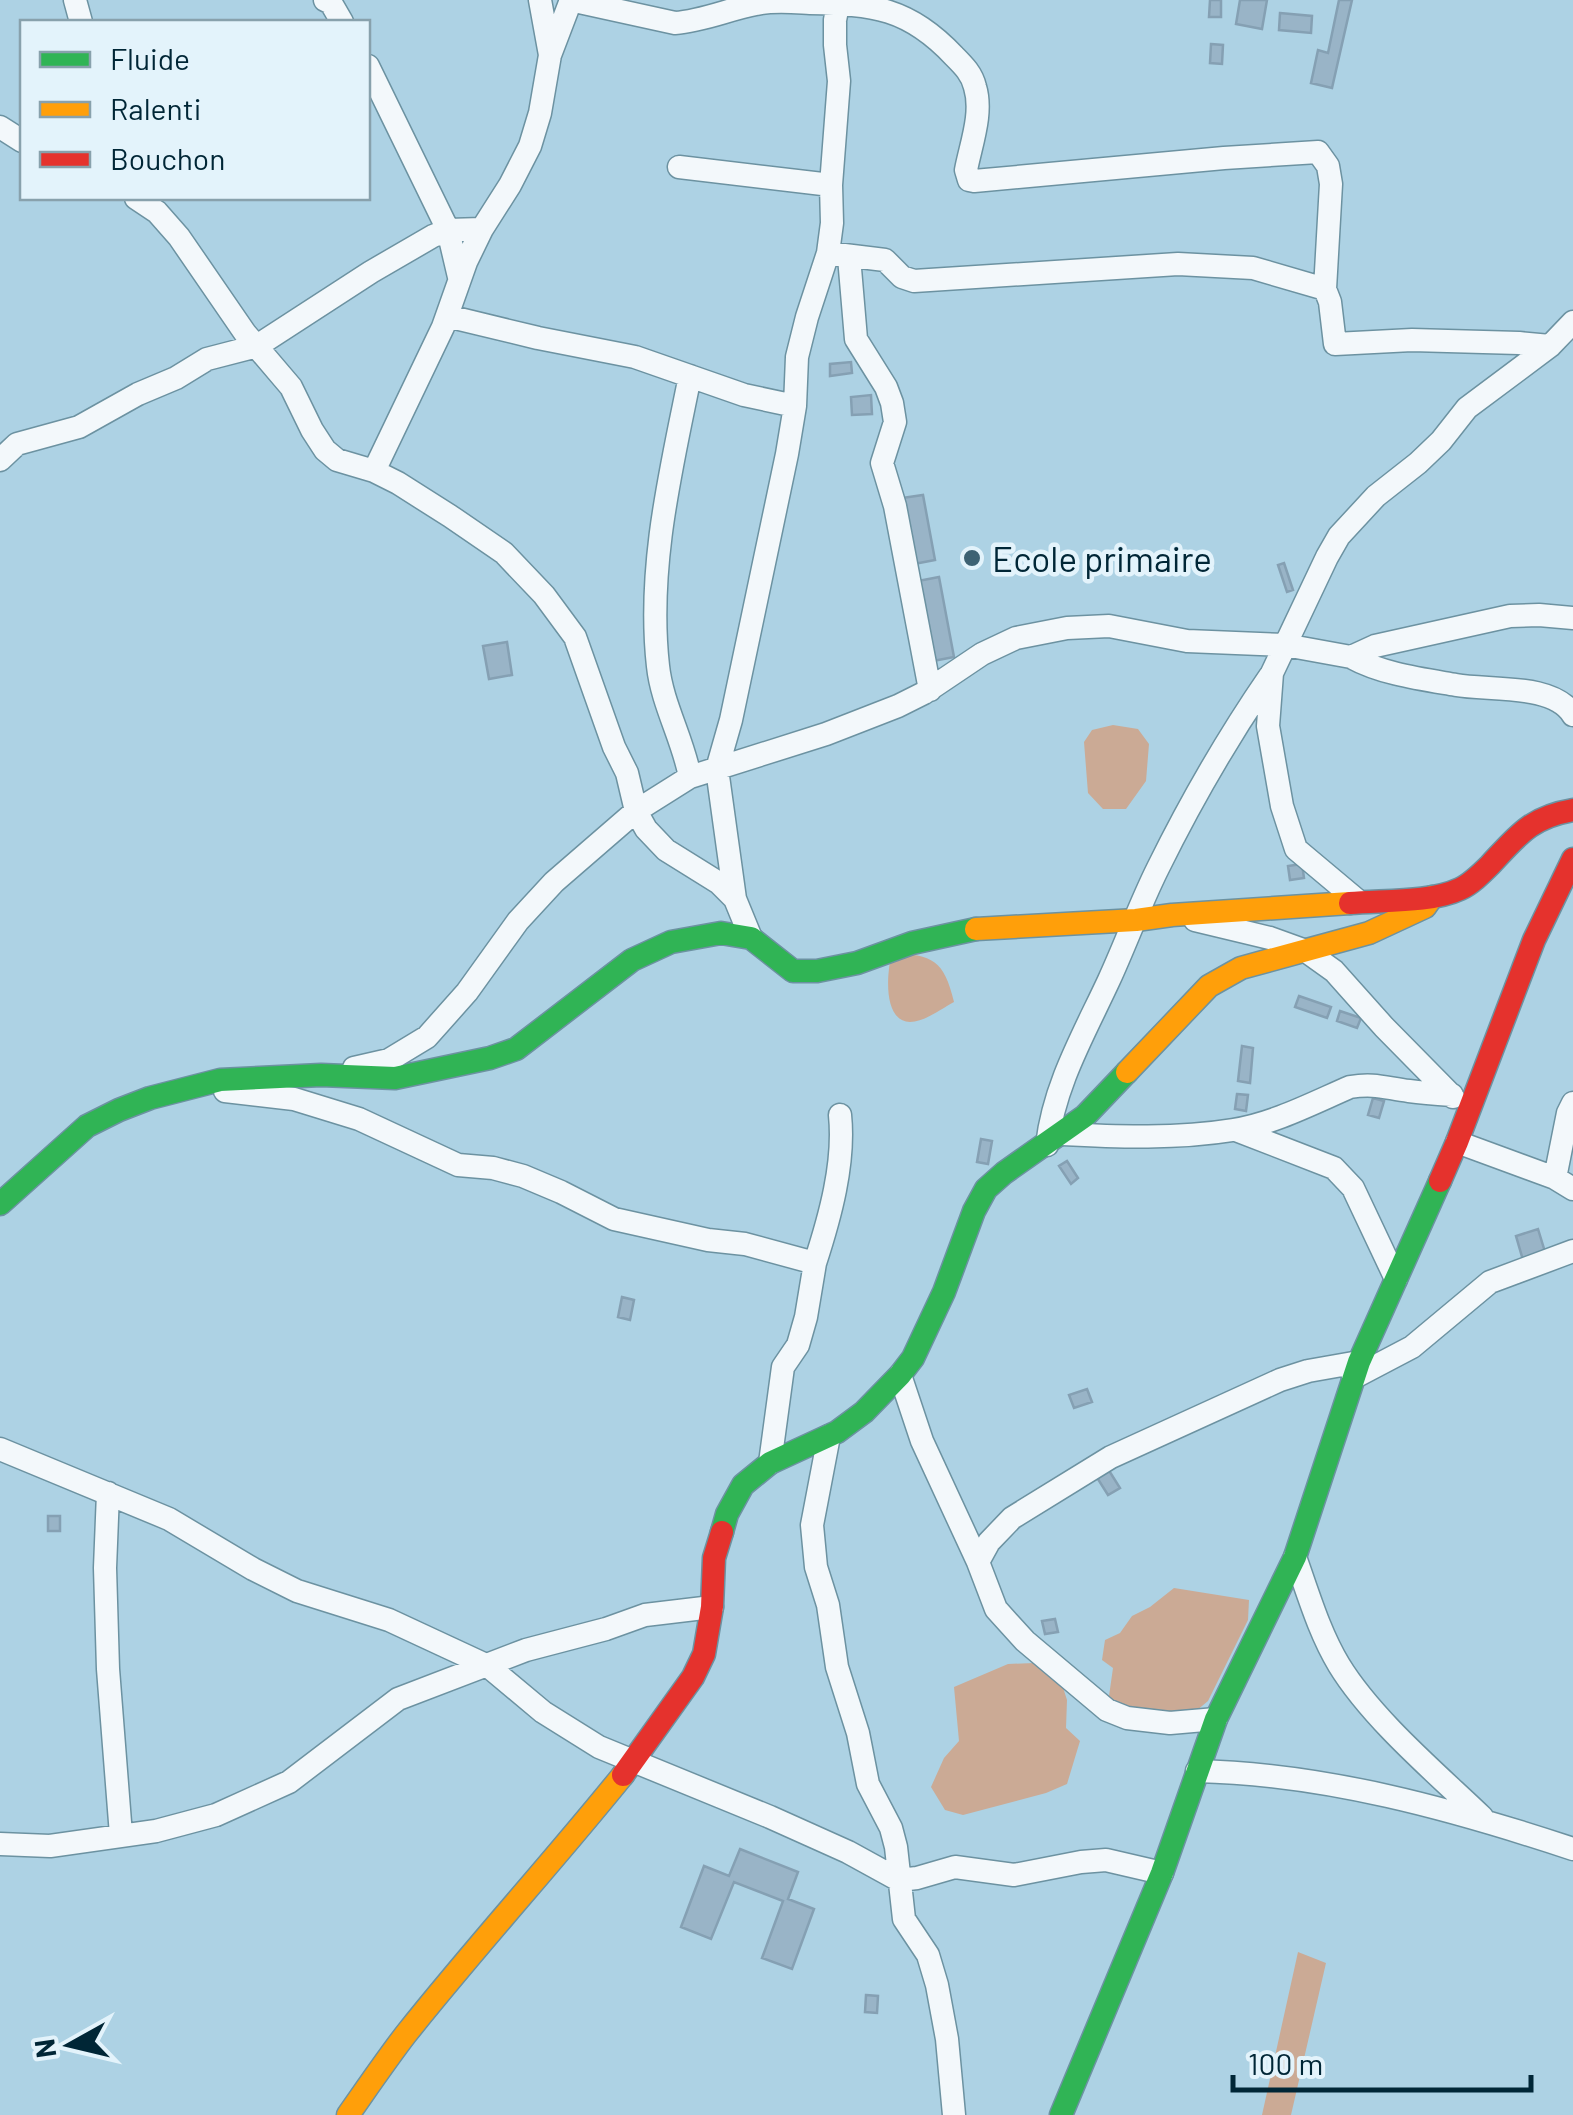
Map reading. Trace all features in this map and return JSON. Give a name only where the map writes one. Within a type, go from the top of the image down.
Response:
[{"type":"street","points":[[325,0],[341,20]]},
{"type":"street","points":[[540,0],[550,55]]},
{"type":"street","points":[[374,472],[447,316],[466,262],[530,146],[550,55],[570,0],[675,23],[758,3],[839,2],[888,10],[920,24],[970,72],[976,89],[978,108],[966,170],[969,180],[974,182],[1318,152],[1328,166],[1331,184],[1325,289],[1330,302],[1333,342],[1412,340],[1550,346]]},
{"type":"street","points":[[839,2],[832,224],[856,338],[892,403],[894,422],[882,463],[895,506],[930,690]]},
{"type":"street","points":[[370,70],[448,230],[460,280]]},
{"type":"street","points":[[679,167],[832,185]]},
{"type":"street","points":[[139,200],[157,212],[179,237],[245,333],[291,387],[325,450],[337,460],[398,483],[504,554],[544,595],[574,636],[646,829],[666,850],[719,882],[734,899]]},
{"type":"street","points":[[0,460],[17,444],[79,427],[207,360],[257,346],[434,236],[448,230],[482,229]]},
{"type":"street","points":[[838,255],[886,260],[902,277],[914,281],[1178,264],[1253,268],[1325,289]]},
{"type":"street","points":[[750,938],[734,899],[717,769],[748,642],[795,406],[797,357],[807,316],[838,255]]},
{"type":"street","points":[[447,316],[636,356],[744,395],[795,406]]},
{"type":"street","points":[[1055,1139],[1050,1126],[1070,1060],[1156,872],[1194,798],[1272,673],[1339,536],[1376,496],[1442,441],[1467,408],[1550,346],[1573,322]]},
{"type":"street","points":[[690,376],[662,525],[656,629],[662,688],[685,750],[690,776]]},
{"type":"street","points":[[1351,657],[1375,646],[1510,616],[1573,618]]},
{"type":"street","points":[[321,1075],[389,1060],[427,1037],[467,992],[518,921],[554,882],[636,810],[690,776],[874,717],[930,690],[982,654],[1016,638],[1067,628],[1109,626],[1188,640],[1285,645],[1351,657],[1368,666],[1453,685],[1526,690],[1563,702],[1573,715]]},
{"type":"street","points":[[1272,673],[1268,726],[1282,806],[1296,848],[1358,901]]},
{"type":"street","points":[[0,1204],[88,1126],[134,1104],[220,1080],[321,1075],[395,1078],[490,1058],[516,1050],[596,985],[632,960],[671,942],[722,933],[750,938],[792,971],[817,971],[858,963],[912,943],[982,928],[1432,897],[1470,883],[1532,821],[1573,810]]},
{"type":"street","points":[[1061,2115],[1162,1872],[1216,1719],[1295,1557],[1356,1370],[1457,1142],[1460,1103],[1573,858]]},
{"type":"street","points":[[348,2115],[416,2023],[634,1761],[693,1678],[704,1654],[712,1607],[714,1558],[726,1514],[743,1485],[770,1463],[828,1436],[864,1412],[900,1375],[913,1358],[940,1301],[974,1211],[986,1190],[1086,1116],[1209,986],[1241,968],[1369,934],[1425,907],[1432,897]]},
{"type":"street","points":[[1172,915],[1270,938],[1306,952],[1334,970],[1460,1103]]},
{"type":"street","points":[[1055,1139],[1158,1137],[1236,1130],[1363,1085],[1376,1084],[1460,1103]]},
{"type":"street","points":[[188,1088],[294,1099],[358,1119],[458,1164],[523,1176],[614,1219],[708,1240],[745,1244],[816,1263]]},
{"type":"street","points":[[1457,1142],[1564,1184],[1568,1113],[1573,1102]]},
{"type":"street","points":[[770,1463],[783,1366],[798,1345],[832,1207],[840,1114]]},
{"type":"street","points":[[1236,1130],[1334,1168],[1344,1177],[1353,1188],[1396,1279]]},
{"type":"street","points":[[978,1562],[989,1542],[1012,1518],[1112,1456],[1280,1380],[1308,1371],[1356,1370],[1412,1347],[1490,1282],[1573,1252]]},
{"type":"street","points":[[900,1375],[922,1441],[996,1609],[1025,1641],[1107,1710],[1127,1718],[1170,1723],[1216,1719]]},
{"type":"street","points":[[828,1436],[812,1525],[816,1567],[868,1784],[891,1828],[904,1919],[928,1954],[936,1985],[947,2040],[954,2115]]},
{"type":"street","points":[[0,1449],[169,1519],[296,1591],[389,1620],[488,1666],[542,1712],[600,1746],[770,1816],[899,1880],[955,1866],[1014,1875],[1106,1860],[1162,1872]]},
{"type":"street","points":[[108,1494],[108,1668],[121,1835]]},
{"type":"street","points":[[1295,1557],[1319,1624],[1338,1664],[1360,1695],[1485,1820]]},
{"type":"street","points":[[0,1844],[50,1846],[156,1831],[216,1815],[289,1782],[398,1699],[526,1650],[644,1615],[712,1607]]},
{"type":"street","points":[[1197,1771],[1316,1781],[1485,1820],[1573,1848]]},
{"type":"shaded area","points":[[1113,725],[1138,729],[1149,744],[1146,781],[1126,809],[1103,809],[1088,793],[1084,742],[1092,730]]},
{"type":"shaded area","points":[[892,953],[935,962],[946,977],[954,1002],[921,1020],[901,1019],[889,994]]},
{"type":"shaded area","points":[[1174,1588],[1249,1600],[1248,1620],[1208,1701],[1196,1711],[1161,1718],[1107,1710],[1113,1668],[1102,1660],[1105,1640],[1120,1633],[1132,1616]]},
{"type":"shaded area","points":[[1034,1663],[1059,1675],[1067,1700],[1066,1728],[1080,1741],[1067,1784],[963,1815],[945,1810],[931,1787],[944,1758],[959,1741],[954,1687],[1008,1664]]},
{"type":"shaded area","points":[[1298,1952],[1326,1963],[1291,2115],[1262,2115]]},
{"type":"building","points":[[1210,0],[1221,0],[1221,17],[1209,17]]},
{"type":"building","points":[[1240,0],[1267,0],[1262,29],[1236,24]]},
{"type":"building","points":[[1339,0],[1352,0],[1332,88],[1311,83],[1318,50],[1328,53]]},
{"type":"building","points":[[1280,13],[1312,16],[1311,33],[1279,30]]},
{"type":"building","points":[[1211,44],[1223,45],[1222,64],[1210,63]]},
{"type":"building","points":[[851,362],[852,373],[830,376],[830,364]]},
{"type":"building","points":[[871,395],[872,414],[852,415],[851,397]]},
{"type":"building","points":[[923,495],[935,560],[914,564],[902,498]]},
{"type":"building","points":[[1284,563],[1293,590],[1287,592],[1278,565]]},
{"type":"building","points":[[939,577],[954,657],[933,661],[918,581]]},
{"type":"building","points":[[507,642],[512,675],[489,679],[483,646]]},
{"type":"building","points":[[1302,864],[1304,878],[1290,880],[1288,866]]},
{"type":"building","points":[[1299,996],[1331,1007],[1327,1018],[1295,1007]]},
{"type":"building","points":[[1340,1011],[1361,1018],[1357,1028],[1337,1021]]},
{"type":"building","points":[[1242,1046],[1253,1048],[1250,1083],[1238,1081]]},
{"type":"building","points":[[1237,1094],[1248,1095],[1246,1111],[1235,1109]]},
{"type":"building","points":[[1373,1098],[1384,1101],[1379,1118],[1368,1115]]},
{"type":"building","points":[[981,1139],[992,1141],[988,1164],[977,1162]]},
{"type":"building","points":[[1067,1161],[1078,1178],[1071,1184],[1059,1166]]},
{"type":"building","points":[[1538,1229],[1545,1252],[1523,1260],[1516,1236]]},
{"type":"building","points":[[622,1297],[634,1300],[630,1320],[618,1317]]},
{"type":"building","points":[[1087,1389],[1092,1402],[1074,1408],[1069,1395]]},
{"type":"building","points":[[1108,1469],[1120,1488],[1108,1495],[1096,1476]]},
{"type":"building","points":[[48,1516],[60,1516],[60,1531],[48,1531]]},
{"type":"building","points":[[1055,1619],[1058,1632],[1045,1634],[1042,1621]]},
{"type":"building","points":[[740,1849],[798,1872],[788,1899],[814,1909],[792,1969],[762,1958],[783,1901],[734,1882],[711,1939],[681,1927],[704,1866],[729,1876]]},
{"type":"building","points":[[866,1995],[878,1996],[877,2013],[865,2012]]},
{"type":"traffic: fast","points":[[0,1204],[87,1126],[119,1110],[220,1080],[321,1075],[395,1078],[490,1058],[516,1049],[632,960],[671,942],[721,933],[751,938],[793,971],[817,971],[976,929]]},
{"type":"traffic: fast","points":[[722,1532],[743,1485],[770,1463],[837,1432],[864,1412],[900,1375],[913,1358],[944,1292],[986,1189],[1085,1116],[1127,1072]]},
{"type":"traffic: fast","points":[[1061,2115],[1162,1873],[1216,1719],[1295,1557],[1359,1362],[1440,1181]]},
{"type":"traffic: slow","points":[[1127,1072],[1209,986],[1241,968],[1369,933],[1425,907],[1432,897]]},
{"type":"traffic: slow","points":[[976,929],[1350,903]]},
{"type":"traffic: slow","points":[[348,2115],[433,2001],[623,1775]]},
{"type":"traffic: jam","points":[[1350,903],[1421,899],[1460,889],[1526,829],[1546,817],[1573,810]]},
{"type":"traffic: jam","points":[[1440,1181],[1534,940],[1573,859]]},
{"type":"traffic: jam","points":[[623,1775],[693,1677],[704,1654],[712,1607],[714,1558],[722,1532]]},
{"type":"place","name":"Ecole primaire","points":[[972,558]]}]
